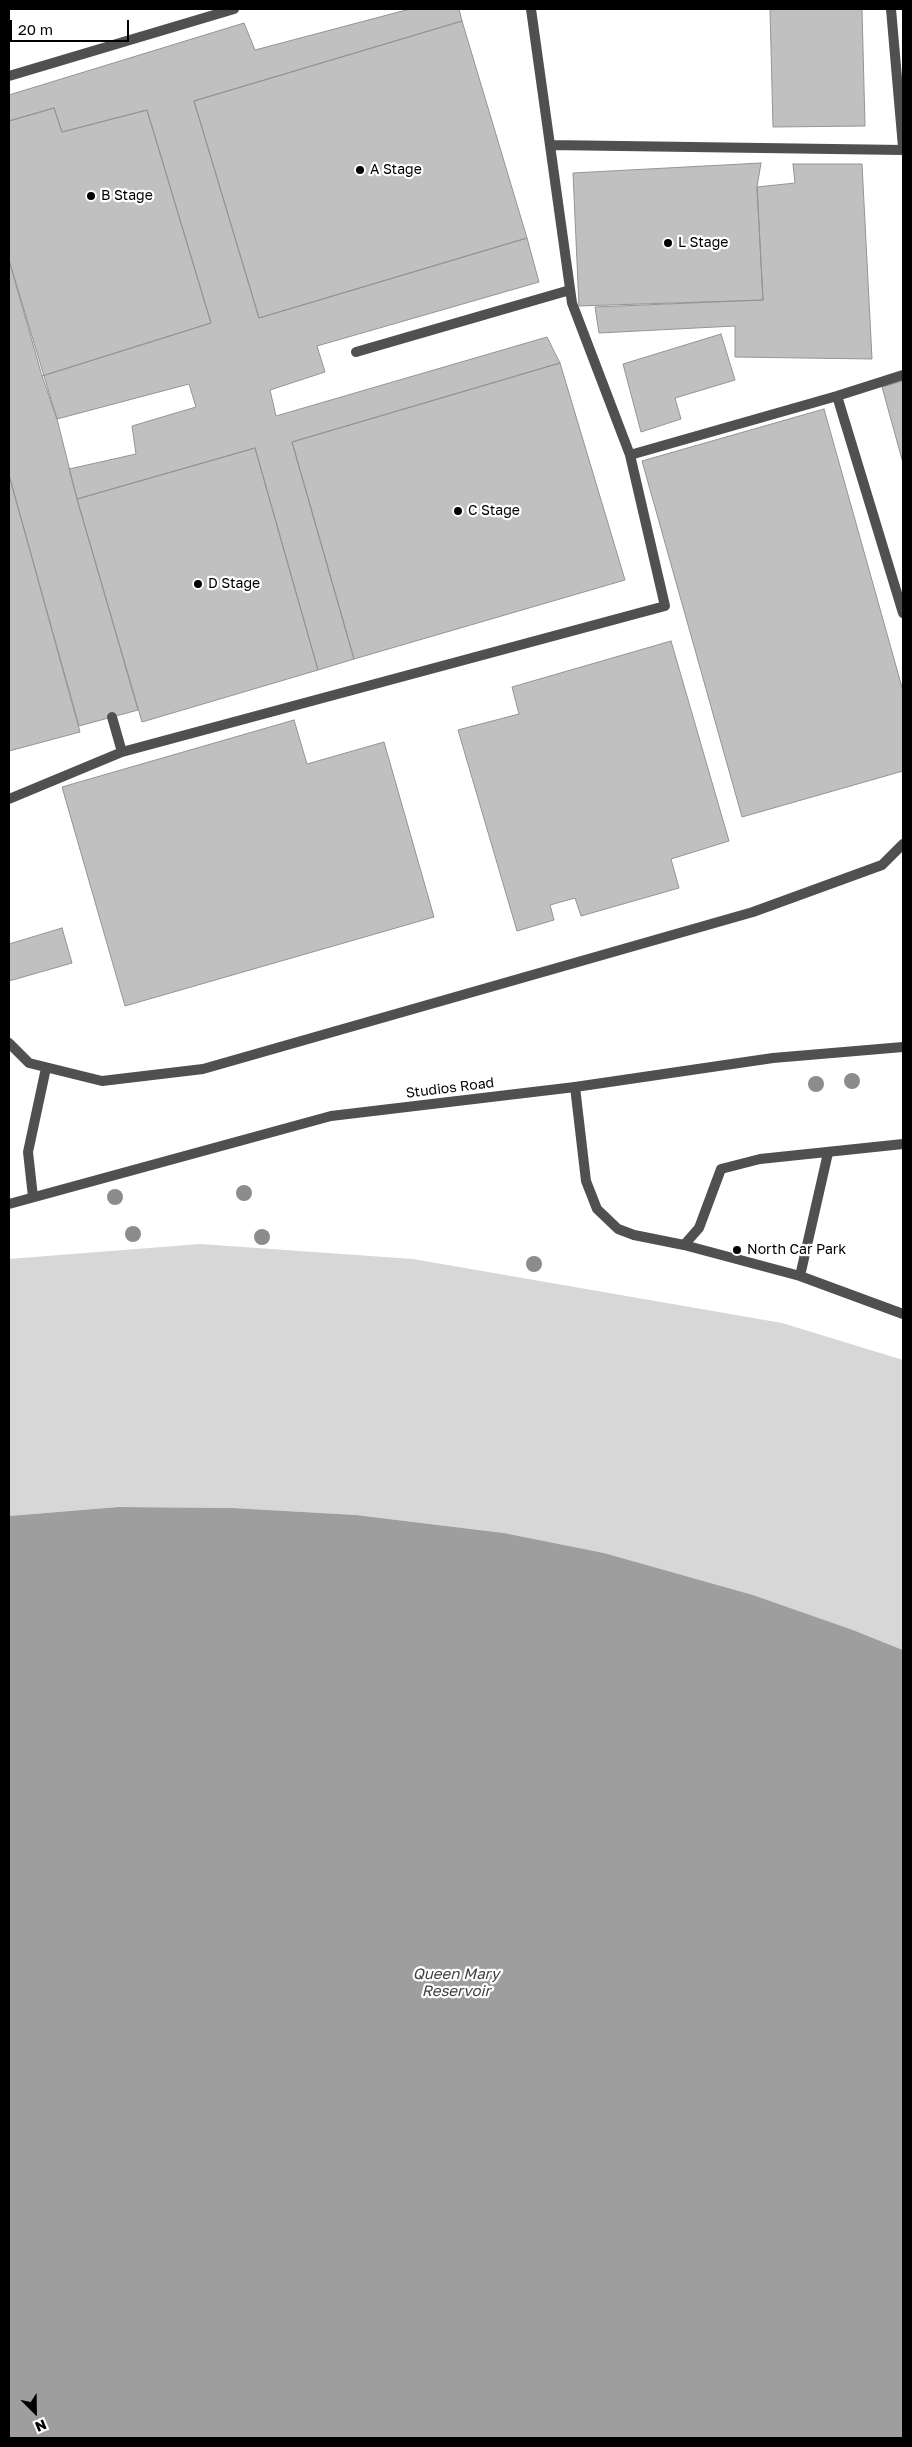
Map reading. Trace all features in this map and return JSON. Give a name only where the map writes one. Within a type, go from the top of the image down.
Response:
[{"type":"street","points":[[9,76],[234,9]]},
{"type":"street","points":[[9,799],[122,752],[665,606],[630,456],[572,302],[531,9]]},
{"type":"street","points":[[550,145],[903,149],[891,9]]},
{"type":"street","points":[[356,352],[570,290]]},
{"type":"street","points":[[630,456],[903,375]]},
{"type":"street","points":[[837,396],[903,613]]},
{"type":"street","points":[[112,716],[122,752]]},
{"type":"street","points":[[9,1044],[29,1063],[102,1081],[203,1069],[753,912],[882,865],[903,844]]},
{"type":"street","name":"Studios Road","points":[[9,1204],[330,1116],[575,1087],[773,1058],[903,1047]]},
{"type":"street","points":[[33,1197],[28,1152],[46,1068]]},
{"type":"street","points":[[575,1087],[586,1181],[597,1209],[618,1229],[634,1235],[684,1245],[800,1276],[903,1314]]},
{"type":"street","points":[[684,1245],[699,1228],[721,1169],[760,1159],[903,1144]]},
{"type":"street","points":[[800,1276],[828,1152]]},
{"type":"shaded area","points":[[200,1244],[413,1259],[782,1323],[903,1360],[903,1650],[853,1630],[753,1595],[604,1553],[504,1533],[356,1515],[233,1508],[118,1507],[9,1516],[9,1259]]},
{"type":"water","name":"Queen Mary Reservoir","points":[[118,1507],[233,1508],[356,1515],[504,1533],[604,1553],[753,1595],[853,1630],[903,1650],[903,2438],[9,2438],[9,1516]]},
{"type":"building","points":[[410,9],[459,9],[462,21],[194,101],[259,318],[527,238],[539,282],[317,346],[325,372],[270,390],[276,416],[547,337],[560,363],[292,442],[354,659],[318,670],[255,448],[77,499],[69,469],[136,454],[132,426],[196,407],[189,384],[57,419],[42,376],[211,323],[147,110],[62,132],[54,108],[9,121],[9,95],[244,23],[255,50]]},
{"type":"building","points":[[770,9],[862,9],[865,126],[773,127]]},
{"type":"building","name":"A Stage","points":[[462,21],[527,238],[259,318],[194,101]]},
{"type":"building","name":"B Stage","points":[[54,108],[62,132],[147,110],[211,323],[42,376],[9,260],[9,121]]},
{"type":"building","name":"L Stage","points":[[761,163],[757,187],[763,300],[579,306],[573,173]]},
{"type":"building","points":[[793,164],[862,164],[872,359],[735,357],[735,326],[599,333],[595,307],[763,300],[757,187],[795,183]]},
{"type":"building","points":[[9,260],[57,419],[77,499],[138,710],[79,726],[9,475]]},
{"type":"building","points":[[721,334],[735,380],[675,398],[681,419],[641,432],[623,364]]},
{"type":"building","name":"C Stage","points":[[560,363],[625,580],[354,659],[292,442]]},
{"type":"building","points":[[903,381],[903,463],[882,387]]},
{"type":"building","points":[[824,409],[903,691],[903,771],[742,817],[642,461]]},
{"type":"building","name":"D Stage","points":[[255,448],[318,670],[142,722],[77,499]]},
{"type":"building","points":[[9,475],[80,732],[9,751]]},
{"type":"building","points":[[671,641],[729,841],[671,859],[679,888],[581,916],[575,898],[550,905],[554,920],[517,931],[458,730],[519,714],[512,687]]},
{"type":"building","points":[[294,720],[307,764],[384,742],[434,917],[125,1006],[62,787]]},
{"type":"building","points":[[62,928],[72,963],[9,981],[9,944]]},
{"type":"place","name":"A Stage","points":[[360,170]]},
{"type":"place","name":"B Stage","points":[[91,196]]},
{"type":"place","name":"L Stage","points":[[668,243]]},
{"type":"place","name":"C Stage","points":[[458,511]]},
{"type":"place","name":"D Stage","points":[[198,584]]},
{"type":"place","name":"North Car Park","points":[[737,1250]]}]
